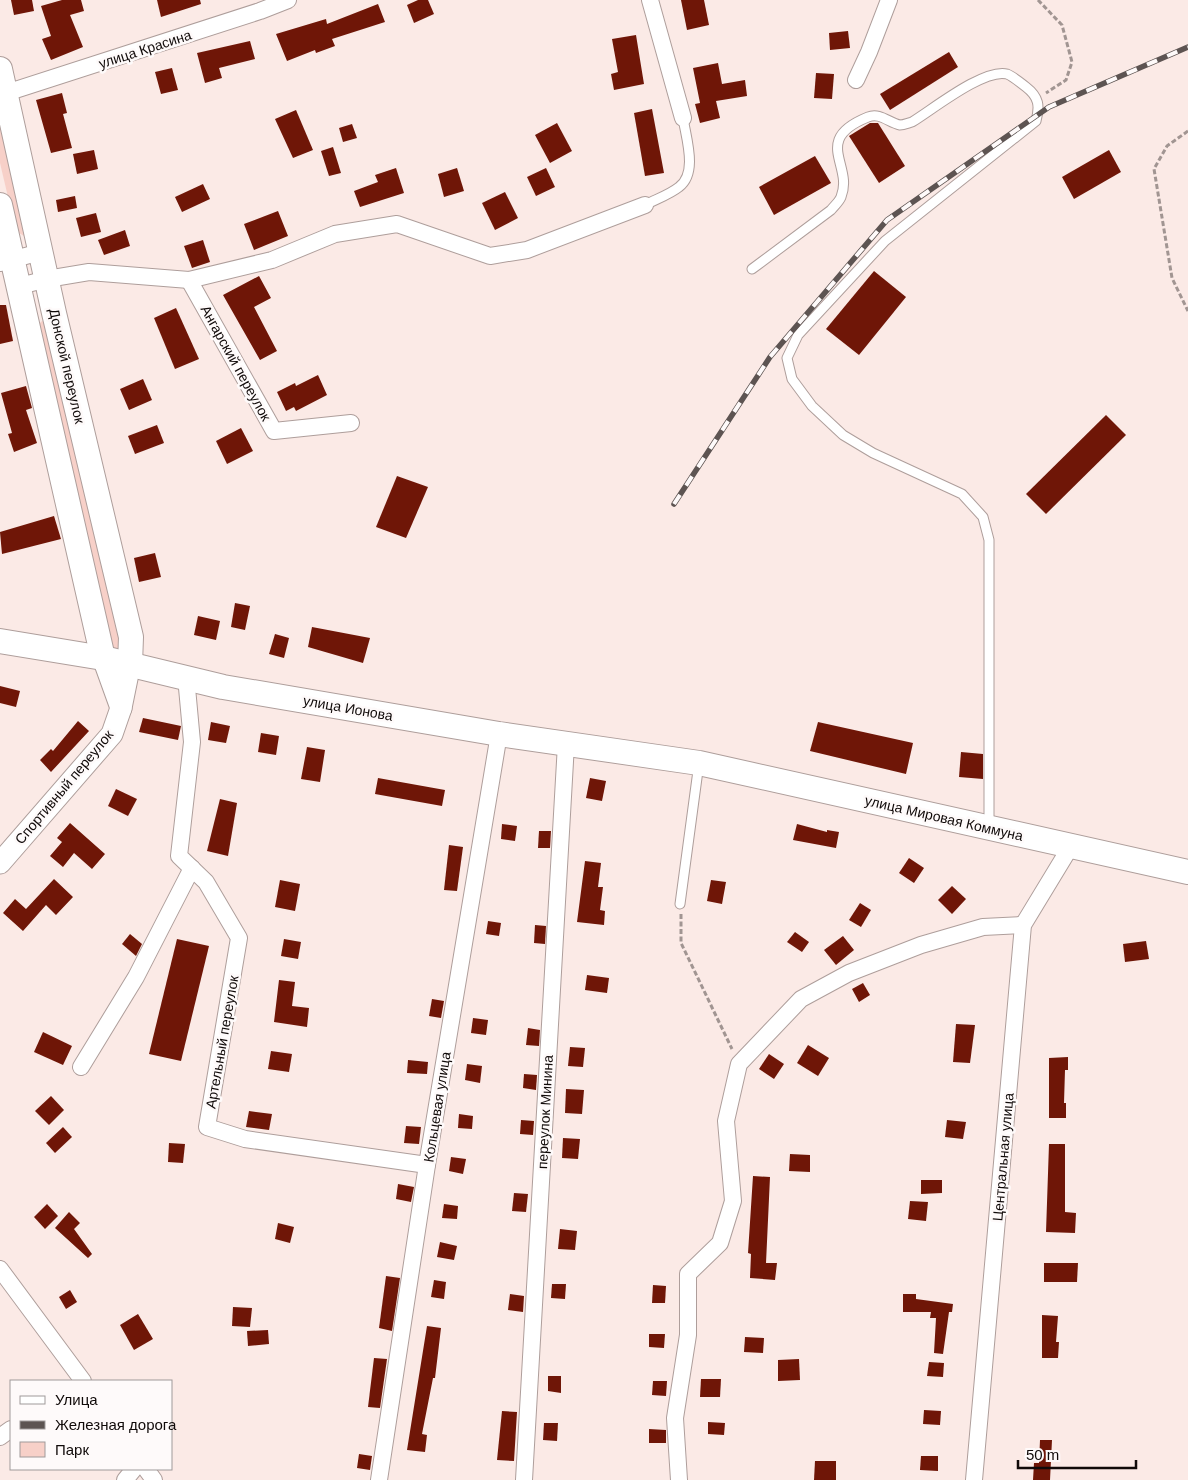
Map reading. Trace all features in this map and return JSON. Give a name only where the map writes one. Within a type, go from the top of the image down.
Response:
[{"type":"main road","name":"Донской переулок","points":[[0,69],[3,94],[131,637],[130,664]]},
{"type":"main road","name":"Донской переулок","points":[[0,205],[7,261],[20,286],[103,658]]},
{"type":"main road","name":"улица Ионова","points":[[0,641],[103,658],[223,686],[499,734],[699,763]]},
{"type":"main road","name":"улица Мировая Коммуна","points":[[699,763],[1188,872]]},
{"type":"street","name":"улица Красина","points":[[3,94],[260,6],[288,0]]},
{"type":"street","points":[[650,0],[683,118]]},
{"type":"street","points":[[856,80],[889,0]]},
{"type":"street","points":[[20,286],[89,272],[189,280],[272,260],[335,234],[397,224],[490,256],[527,250],[645,205]]},
{"type":"street","points":[[7,261],[40,252]]},
{"type":"street","name":"Ангарский переулок","points":[[189,280],[274,431],[351,424]]},
{"type":"street","points":[[103,658],[121,708]]},
{"type":"street","name":"Спортивный переулок","points":[[0,863],[112,734],[121,708],[130,664]]},
{"type":"street","name":"Артельный переулок","points":[[186,678],[192,742],[179,856],[206,882],[239,938],[207,1127],[244,1139],[427,1166]]},
{"type":"street","name":"Кольцевая улица","points":[[379,1480],[427,1166],[499,734]]},
{"type":"street","name":"переулок Минина","points":[[524,1480],[566,744]]},
{"type":"street","name":"Центральная улица","points":[[974,1480],[1023,926],[1072,846]]},
{"type":"street","points":[[81,1067],[136,977],[192,868]]},
{"type":"street","points":[[679,1480],[675,1418],[688,1336],[688,1274],[720,1243],[733,1201],[726,1120],[739,1064],[801,999],[849,973],[921,946],[983,927],[1023,926]]},
{"type":"street","points":[[0,1269],[80,1380]]},
{"type":"street","points":[[125,1480],[133,1470]]},
{"type":"lane","points":[[752,269],[831,210],[841,198],[843,184],[837,144],[843,133],[868,117],[878,116],[901,125],[912,122],[986,76],[1007,74],[1027,88],[1037,98],[1039,108],[1036,121],[885,241],[798,335],[788,358],[792,379],[812,406],[843,435],[874,453],[962,494],[983,517],[989,540],[989,828]]},
{"type":"lane","points":[[645,205],[679,188],[686,181],[690,172],[683,118]]},
{"type":"lane","points":[[680,904],[699,763]]},
{"type":"path","points":[[1037,98],[1066,80],[1072,62],[1062,25],[1038,0]]},
{"type":"path","points":[[1188,131],[1167,146],[1154,169],[1172,278],[1188,311]]},
{"type":"path","points":[[680,904],[681,944],[739,1064]]},
{"type":"green space","points":[[0,123],[26,232],[24,236],[16,231],[0,163]]},
{"type":"green space","points":[[42,321],[47,323],[120,641],[118,648],[111,649],[38,325]]},
{"type":"building","points":[[11,0],[32,0],[34,11],[14,15]]},
{"type":"building","points":[[62,0],[81,0],[84,11],[70,15],[83,47],[51,60],[42,39],[51,36],[41,6]]},
{"type":"building","points":[[157,0],[200,0],[201,4],[161,17]]},
{"type":"building","points":[[418,0],[428,0],[434,14],[414,23],[407,5]]},
{"type":"building","points":[[681,0],[704,0],[709,25],[687,30]]},
{"type":"building","points":[[378,4],[385,22],[332,39],[335,46],[316,53],[315,50],[287,61],[276,34],[326,19],[327,24]]},
{"type":"building","points":[[848,31],[850,48],[830,50],[829,33]]},
{"type":"building","points":[[636,35],[644,84],[614,90],[611,74],[618,72],[612,39]]},
{"type":"building","points":[[250,41],[255,59],[219,68],[222,78],[205,83],[197,53]]},
{"type":"building","points":[[949,52],[958,67],[890,110],[880,94]]},
{"type":"building","points":[[718,63],[722,84],[745,80],[747,96],[716,101],[720,118],[700,123],[695,104],[700,103],[693,68]]},
{"type":"building","points":[[172,68],[178,90],[161,94],[155,72]]},
{"type":"building","points":[[816,73],[834,74],[832,99],[814,98]]},
{"type":"building","points":[[62,93],[67,113],[63,114],[72,148],[51,153],[36,100]]},
{"type":"building","points":[[652,109],[664,173],[645,176],[634,113]]},
{"type":"building","points":[[296,110],[313,150],[293,158],[275,119]]},
{"type":"building","points":[[557,123],[572,151],[550,163],[535,135]]},
{"type":"building","points":[[870,123],[878,123],[905,166],[879,183],[849,136]]},
{"type":"building","points":[[352,124],[357,138],[343,142],[339,128]]},
{"type":"building","points":[[333,147],[341,173],[329,176],[321,151]]},
{"type":"building","points":[[94,150],[98,169],[77,174],[73,154]]},
{"type":"building","points":[[1109,150],[1121,172],[1074,199],[1062,177]]},
{"type":"building","points":[[815,156],[831,183],[774,215],[759,187]]},
{"type":"building","points":[[396,168],[404,193],[360,207],[354,191],[378,182],[375,175]]},
{"type":"building","points":[[457,168],[464,191],[444,197],[438,174]]},
{"type":"building","points":[[546,168],[555,187],[536,196],[527,177]]},
{"type":"building","points":[[203,184],[210,199],[182,212],[175,197]]},
{"type":"building","points":[[505,192],[518,218],[495,230],[482,203]]},
{"type":"building","points":[[75,196],[77,208],[58,212],[56,200]]},
{"type":"building","points":[[278,211],[288,236],[254,250],[244,224]]},
{"type":"building","points":[[96,213],[101,232],[81,237],[76,218]]},
{"type":"building","points":[[125,230],[130,246],[104,255],[98,240]]},
{"type":"building","points":[[203,240],[210,262],[192,268],[184,246]]},
{"type":"building","points":[[874,271],[906,297],[859,355],[826,329]]},
{"type":"building","points":[[259,276],[271,298],[254,307],[277,351],[260,360],[223,295]]},
{"type":"building","points":[[0,305],[6,305],[13,341],[0,344]]},
{"type":"building","points":[[176,308],[199,359],[175,369],[154,318]]},
{"type":"building","points":[[318,375],[327,395],[296,411],[294,407],[286,411],[277,392],[295,383],[296,386]]},
{"type":"building","points":[[143,379],[152,400],[129,410],[120,389]]},
{"type":"building","points":[[26,386],[32,408],[26,410],[37,443],[14,452],[8,434],[12,433],[1,393]]},
{"type":"building","points":[[1106,415],[1126,435],[1046,514],[1026,494]]},
{"type":"building","points":[[157,425],[164,443],[135,454],[128,436]]},
{"type":"building","points":[[241,428],[253,451],[227,464],[216,441]]},
{"type":"building","points":[[397,476],[428,487],[406,538],[376,527]]},
{"type":"building","points":[[54,516],[61,539],[2,554],[0,532]]},
{"type":"building","points":[[155,553],[161,577],[139,582],[134,558]]},
{"type":"building","points":[[235,603],[250,606],[245,630],[231,627]]},
{"type":"building","points":[[198,616],[220,621],[216,640],[194,635]]},
{"type":"building","points":[[312,627],[370,638],[363,663],[308,647]]},
{"type":"building","points":[[275,634],[289,638],[284,658],[269,654]]},
{"type":"building","points":[[0,686],[20,691],[16,707],[0,703]]},
{"type":"building","points":[[143,718],[181,726],[178,740],[139,732]]},
{"type":"building","points":[[78,721],[89,731],[51,772],[40,760],[51,749],[53,751]]},
{"type":"building","points":[[211,722],[230,726],[226,743],[208,740]]},
{"type":"building","points":[[818,722],[913,743],[906,774],[810,751]]},
{"type":"building","points":[[261,733],[279,736],[276,755],[258,752]]},
{"type":"building","points":[[307,747],[325,750],[320,782],[301,779]]},
{"type":"building","points":[[961,752],[983,754],[983,779],[959,777]]},
{"type":"building","points":[[378,778],[445,790],[442,806],[375,794]]},
{"type":"building","points":[[590,778],[606,781],[602,801],[586,798]]},
{"type":"building","points":[[116,789],[137,799],[128,816],[108,806]]},
{"type":"building","points":[[220,799],[237,803],[228,856],[207,851]]},
{"type":"building","points":[[70,823],[105,854],[92,869],[74,853],[63,867],[50,856],[62,842],[57,838]]},
{"type":"building","points":[[502,824],[517,826],[515,841],[501,839]]},
{"type":"building","points":[[797,824],[827,832],[827,830],[839,832],[836,848],[793,840]]},
{"type":"building","points":[[539,831],[551,831],[550,848],[538,848]]},
{"type":"building","points":[[449,845],[463,847],[457,891],[444,890]]},
{"type":"building","points":[[909,858],[924,868],[914,883],[899,873]]},
{"type":"building","points":[[585,861],[601,863],[598,887],[603,887],[600,910],[605,911],[604,925],[577,922]]},
{"type":"building","points":[[54,879],[73,897],[56,915],[46,905],[23,931],[3,913],[15,899],[26,909]]},
{"type":"building","points":[[280,880],[300,884],[295,911],[275,907]]},
{"type":"building","points":[[711,880],[726,882],[722,904],[707,901]]},
{"type":"building","points":[[952,886],[966,899],[952,914],[938,900]]},
{"type":"building","points":[[860,903],[871,910],[861,927],[849,920]]},
{"type":"building","points":[[488,921],[501,923],[499,936],[486,934]]},
{"type":"building","points":[[535,925],[546,926],[545,944],[534,943]]},
{"type":"building","points":[[795,932],[809,942],[802,952],[787,942]]},
{"type":"building","points":[[130,934],[142,944],[136,956],[122,944]]},
{"type":"building","points":[[843,936],[854,950],[836,965],[824,950]]},
{"type":"building","points":[[177,939],[209,946],[181,1061],[149,1054]]},
{"type":"building","points":[[284,939],[301,942],[298,959],[281,956]]},
{"type":"building","points":[[1146,941],[1149,959],[1125,962],[1123,944]]},
{"type":"building","points":[[587,975],[609,978],[607,993],[585,990]]},
{"type":"building","points":[[279,980],[295,982],[292,1006],[309,1008],[307,1027],[274,1022]]},
{"type":"building","points":[[863,983],[870,995],[859,1002],[852,989]]},
{"type":"building","points":[[432,999],[444,1001],[441,1018],[429,1016]]},
{"type":"building","points":[[473,1018],[488,1020],[486,1035],[471,1033]]},
{"type":"building","points":[[956,1024],[975,1025],[970,1063],[953,1062]]},
{"type":"building","points":[[528,1028],[540,1030],[539,1046],[526,1045]]},
{"type":"building","points":[[43,1032],[72,1046],[63,1065],[34,1052]]},
{"type":"building","points":[[808,1045],[829,1058],[818,1076],[797,1063]]},
{"type":"building","points":[[570,1047],[585,1048],[583,1067],[568,1066]]},
{"type":"building","points":[[271,1051],[292,1054],[289,1072],[268,1069]]},
{"type":"building","points":[[769,1054],[784,1064],[774,1079],[759,1069]]},
{"type":"building","points":[[1068,1057],[1068,1070],[1065,1070],[1064,1103],[1066,1103],[1066,1118],[1049,1118],[1049,1058]]},
{"type":"building","points":[[408,1060],[428,1062],[427,1074],[407,1073]]},
{"type":"building","points":[[467,1064],[482,1066],[480,1083],[465,1080]]},
{"type":"building","points":[[524,1074],[537,1075],[536,1090],[523,1088]]},
{"type":"building","points":[[566,1089],[584,1090],[582,1114],[565,1113]]},
{"type":"building","points":[[51,1096],[64,1110],[49,1125],[35,1111]]},
{"type":"building","points":[[249,1111],[272,1114],[269,1130],[246,1127]]},
{"type":"building","points":[[459,1114],[473,1116],[472,1129],[458,1128]]},
{"type":"building","points":[[521,1120],[534,1121],[533,1135],[520,1134]]},
{"type":"building","points":[[947,1120],[966,1122],[963,1139],[945,1137]]},
{"type":"building","points":[[406,1126],[421,1127],[419,1144],[404,1143]]},
{"type":"building","points":[[63,1127],[72,1137],[55,1153],[46,1143]]},
{"type":"building","points":[[563,1138],[580,1139],[578,1159],[562,1158]]},
{"type":"building","points":[[169,1143],[185,1144],[183,1163],[168,1162]]},
{"type":"building","points":[[1049,1144],[1065,1144],[1065,1212],[1076,1213],[1075,1233],[1046,1232]]},
{"type":"building","points":[[790,1154],[810,1155],[810,1172],[789,1171]]},
{"type":"building","points":[[451,1157],[466,1159],[463,1174],[449,1171]]},
{"type":"building","points":[[753,1176],[770,1177],[766,1263],[777,1263],[775,1280],[750,1278],[751,1254],[748,1253]]},
{"type":"building","points":[[921,1180],[942,1180],[942,1193],[921,1194]]},
{"type":"building","points":[[398,1184],[414,1187],[411,1202],[396,1199]]},
{"type":"building","points":[[514,1193],[528,1194],[526,1212],[512,1211]]},
{"type":"building","points":[[910,1201],[928,1202],[926,1221],[908,1219]]},
{"type":"building","points":[[47,1204],[58,1216],[45,1229],[34,1217]]},
{"type":"building","points":[[444,1204],[458,1206],[457,1219],[442,1218]]},
{"type":"building","points":[[69,1212],[80,1223],[74,1229],[92,1254],[88,1258],[55,1228]]},
{"type":"building","points":[[278,1223],[294,1227],[290,1243],[275,1239]]},
{"type":"building","points":[[560,1229],[577,1231],[575,1250],[558,1249]]},
{"type":"building","points":[[440,1242],[457,1246],[454,1260],[437,1257]]},
{"type":"building","points":[[1044,1263],[1078,1263],[1077,1282],[1044,1282]]},
{"type":"building","points":[[386,1276],[400,1278],[392,1331],[379,1328]]},
{"type":"building","points":[[434,1280],[446,1282],[444,1299],[431,1297]]},
{"type":"building","points":[[552,1284],[566,1284],[565,1299],[551,1298]]},
{"type":"building","points":[[653,1285],[666,1286],[665,1303],[652,1303]]},
{"type":"building","points":[[70,1290],[77,1302],[66,1309],[59,1297]]},
{"type":"building","points":[[510,1294],[524,1296],[523,1312],[508,1310]]},
{"type":"building","points":[[903,1294],[916,1294],[916,1299],[953,1304],[952,1312],[949,1312],[943,1354],[934,1353],[936,1318],[930,1318],[931,1312],[903,1312]]},
{"type":"building","points":[[233,1307],[252,1308],[250,1327],[232,1326]]},
{"type":"building","points":[[138,1314],[153,1339],[134,1350],[120,1325]]},
{"type":"building","points":[[1042,1315],[1058,1316],[1056,1342],[1059,1342],[1058,1358],[1042,1358]]},
{"type":"building","points":[[427,1326],[441,1328],[435,1378],[433,1378],[422,1434],[427,1435],[425,1452],[407,1450]]},
{"type":"building","points":[[268,1330],[269,1344],[248,1346],[247,1331]]},
{"type":"building","points":[[649,1334],[665,1334],[664,1348],[649,1347]]},
{"type":"building","points":[[745,1337],[764,1338],[763,1353],[744,1352]]},
{"type":"building","points":[[374,1358],[387,1359],[380,1408],[368,1407]]},
{"type":"building","points":[[799,1359],[800,1380],[778,1381],[778,1360]]},
{"type":"building","points":[[929,1362],[944,1363],[943,1377],[927,1376]]},
{"type":"building","points":[[548,1376],[561,1376],[561,1393],[548,1391]]},
{"type":"building","points":[[701,1379],[721,1379],[720,1397],[700,1397]]},
{"type":"building","points":[[653,1381],[667,1381],[666,1396],[652,1395]]},
{"type":"building","points":[[924,1410],[941,1411],[940,1425],[923,1424]]},
{"type":"building","points":[[502,1411],[517,1412],[514,1461],[497,1460]]},
{"type":"building","points":[[708,1422],[725,1423],[724,1435],[708,1434]]},
{"type":"building","points":[[544,1423],[558,1423],[557,1441],[543,1440]]},
{"type":"building","points":[[649,1429],[666,1430],[666,1443],[649,1443]]},
{"type":"building","points":[[1040,1440],[1052,1440],[1050,1480],[1033,1480],[1034,1463],[1039,1463]]},
{"type":"building","points":[[359,1454],[372,1456],[370,1470],[357,1468]]},
{"type":"building","points":[[921,1456],[938,1456],[938,1471],[920,1470]]},
{"type":"building","points":[[815,1461],[836,1461],[836,1480],[814,1480]]},
{"type":"railway","points":[[674,504],[770,357],[887,220],[1049,107],[1188,47]]}]
